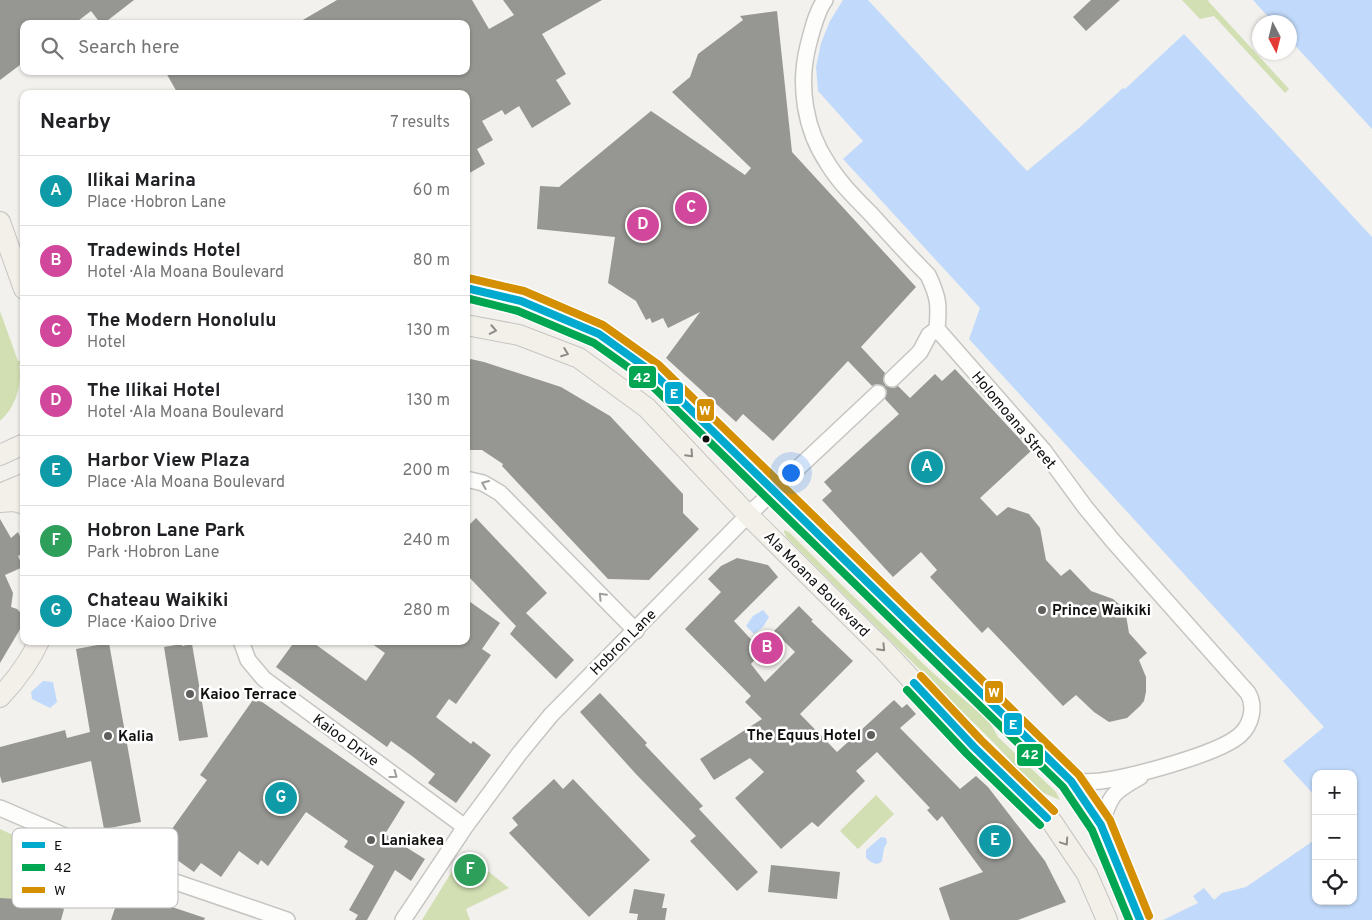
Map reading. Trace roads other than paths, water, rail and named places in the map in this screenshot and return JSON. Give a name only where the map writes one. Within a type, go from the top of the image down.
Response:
[{"type":"main road","points":[[0,222],[20,279]]},
{"type":"main road","points":[[470,289],[521,300],[599,334],[652,372],[1071,781],[1101,825],[1140,920]]},
{"type":"main road","name":"Ala Moana Boulevard","points":[[470,326],[520,335],[579,358],[647,408],[748,515],[884,650],[974,747],[1052,822],[1087,874],[1107,920]]},
{"type":"main road","points":[[0,455],[20,446]]},
{"type":"main road","points":[[0,494],[20,486]]},
{"type":"main road","points":[[0,502],[14,501],[20,503]]},
{"type":"main road","points":[[0,697],[29,662],[37,645]]},
{"type":"street","points":[[825,0],[812,32],[805,57],[803,80],[806,109],[814,138],[828,164],[844,185],[928,275],[939,304],[937,329],[929,335],[920,352],[892,379]]},
{"type":"street","name":"Holomoana Street","points":[[937,329],[1044,451],[1084,507],[1250,698],[1252,706],[1250,718],[1239,736],[1216,749],[1155,769],[1103,780],[1071,781]]},
{"type":"street","name":"Hobron Lane","points":[[403,920],[465,827],[519,754],[551,715],[636,631],[748,515],[878,393]]},
{"type":"street","points":[[470,480],[483,482],[500,492],[636,631]]},
{"type":"street","name":"Kaioo Drive","points":[[242,645],[248,660],[262,678],[465,827]]},
{"type":"street","name":"Holomoana Street","points":[[1101,825],[1107,803],[1117,790],[1155,769]]},
{"type":"street","points":[[0,808],[46,828]]},
{"type":"street","points":[[178,883],[287,920]]},
{"type":"water","points":[[843,0],[868,0],[1027,171],[1123,88],[1125,89],[1184,34],[1372,237],[1372,920],[1163,920],[1198,903],[1193,896],[1204,888],[1214,900],[1222,893],[1246,887],[1312,842],[1312,905],[1357,905],[1357,770],[1312,770],[1312,793],[1283,761],[1324,727],[969,339],[980,308],[843,159],[863,141],[818,91],[816,67],[821,43],[830,21]]},
{"type":"water","points":[[1253,0],[1372,0],[1372,129],[1297,48],[1297,15],[1267,15]]},
{"type":"water","points":[[763,610],[769,617],[763,627],[754,634],[746,626],[753,616]]},
{"type":"water","points":[[43,681],[53,682],[57,702],[50,708],[32,699],[31,692]]},
{"type":"water","points":[[881,837],[886,838],[887,843],[884,848],[882,861],[876,864],[866,858],[866,850]]},
{"type":"place","name":"The Modern Honolulu","points":[[691,208]]},
{"type":"place","name":"The Ilikai Hotel","points":[[643,225]]},
{"type":"place","name":"Ilikai Marina","points":[[927,467]]},
{"type":"place","name":"Prince Waikiki","points":[[1042,610]]},
{"type":"place","name":"Tradewinds Hotel","points":[[767,648]]},
{"type":"place","name":"Kaioo Terrace","points":[[190,694]]},
{"type":"place","name":"The Equus Hotel","points":[[871,735]]},
{"type":"place","name":"Kalia","points":[[108,736]]},
{"type":"place","name":"Chateau Waikiki","points":[[281,798]]},
{"type":"place","name":"Laniakea","points":[[371,840]]},
{"type":"place","name":"Harbor View Plaza","points":[[995,841]]},
{"type":"place","name":"Hobron Lane Park","points":[[470,870]]}]
